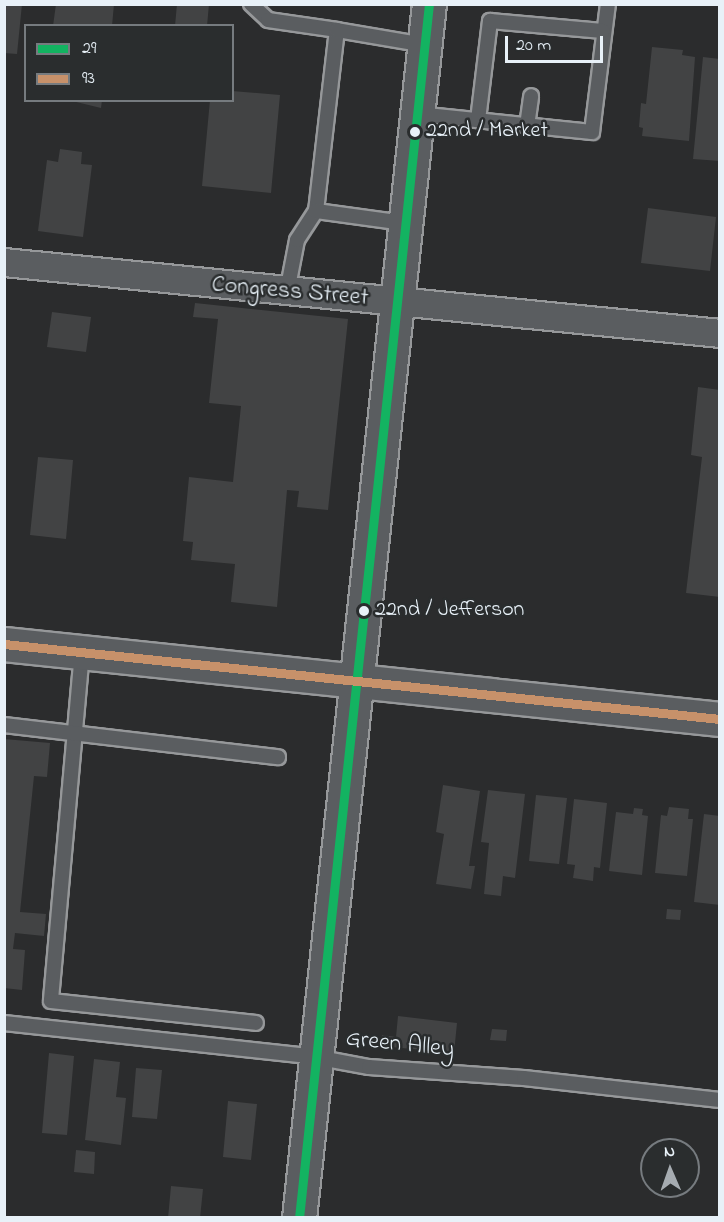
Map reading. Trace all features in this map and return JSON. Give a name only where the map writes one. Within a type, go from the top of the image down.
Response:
[{"type":"main road","points":[[299,1218],[395,301],[429,4]]},
{"type":"main road","points":[[4,644],[720,719]]},
{"type":"street","name":"Congress Street","points":[[4,262],[287,292],[720,333]]},
{"type":"lane","points":[[251,4],[267,20],[424,45]]},
{"type":"lane","points":[[417,114],[592,132],[608,4]]},
{"type":"lane","points":[[478,120],[490,21],[538,32],[603,31]]},
{"type":"lane","points":[[287,292],[297,240],[316,211],[337,30]]},
{"type":"lane","points":[[527,126],[531,96]]},
{"type":"lane","points":[[316,211],[404,223]]},
{"type":"lane","points":[[82,652],[51,1002],[256,1023]]},
{"type":"lane","points":[[4,725],[278,757]]},
{"type":"lane","name":"Green Alley","points":[[4,1023],[315,1057],[369,1067],[524,1078],[720,1100]]},
{"type":"building","points":[[4,4],[22,4],[17,54],[4,53]]},
{"type":"building","points":[[56,4],[114,4],[112,24],[53,24]]},
{"type":"building","points":[[177,4],[209,4],[207,24],[175,24]]},
{"type":"building","points":[[652,47],[683,50],[682,55],[695,57],[689,141],[642,136],[643,128],[639,127],[641,103],[646,104]]},
{"type":"building","points":[[703,57],[720,59],[720,161],[693,159]]},
{"type":"building","points":[[234,91],[280,95],[271,193],[202,186],[210,102],[234,102]]},
{"type":"building","points":[[76,102],[102,102],[101,108]]},
{"type":"building","points":[[60,149],[82,152],[81,164],[92,165],[83,237],[38,231],[47,160],[58,162]]},
{"type":"building","points":[[648,208],[716,217],[710,271],[641,263]]},
{"type":"building","points":[[195,303],[348,319],[328,510],[297,507],[299,491],[287,490],[277,607],[231,602],[235,564],[191,560],[193,542],[183,541],[189,477],[233,482],[241,406],[209,403],[218,319],[193,317]]},
{"type":"building","points":[[52,312],[91,317],[86,352],[47,347]]},
{"type":"building","points":[[698,387],[720,390],[720,597],[686,593],[702,457],[691,455]]},
{"type":"building","points":[[38,457],[73,460],[66,539],[30,535]]},
{"type":"building","points":[[4,739],[50,743],[47,777],[34,776],[20,912],[46,914],[44,936],[15,933],[13,949],[25,950],[22,990],[4,988]]},
{"type":"building","points":[[443,785],[480,791],[469,866],[475,866],[471,889],[436,884],[444,834],[436,832]]},
{"type":"building","points":[[488,790],[525,794],[515,878],[503,876],[501,896],[484,894],[489,843],[481,842]]},
{"type":"building","points":[[536,795],[567,798],[559,864],[529,861]]},
{"type":"building","points":[[574,799],[607,803],[600,868],[594,867],[593,881],[573,878],[575,865],[567,864]]},
{"type":"building","points":[[669,807],[689,809],[688,819],[693,819],[687,876],[655,873],[661,815],[667,816]]},
{"type":"building","points":[[634,808],[643,809],[642,815],[648,816],[642,875],[609,871],[616,812],[633,814]]},
{"type":"building","points":[[704,814],[720,816],[720,905],[694,902]]},
{"type":"building","points":[[667,909],[681,910],[680,920],[666,919]]},
{"type":"building","points":[[398,1016],[457,1023],[454,1053],[381,1046],[382,1035],[396,1037]]},
{"type":"building","points":[[492,1029],[507,1030],[506,1041],[490,1040]]},
{"type":"building","points":[[49,1053],[74,1056],[67,1135],[42,1133]]},
{"type":"building","points":[[94,1059],[120,1062],[116,1097],[126,1098],[121,1145],[85,1140]]},
{"type":"building","points":[[136,1068],[162,1070],[157,1119],[132,1117]]},
{"type":"building","points":[[228,1101],[257,1104],[251,1160],[223,1157]]},
{"type":"building","points":[[76,1150],[95,1152],[94,1174],[74,1172]]},
{"type":"building","points":[[171,1186],[203,1189],[200,1218],[168,1218]]},
{"type":"transit line","name":"29","points":[[299,1218],[429,4]]},
{"type":"transit line","name":"93","points":[[4,644],[720,719]]},
{"type":"place","name":"22nd / Market","points":[[415,132]]},
{"type":"place","name":"22nd / Jefferson","points":[[364,611]]}]
